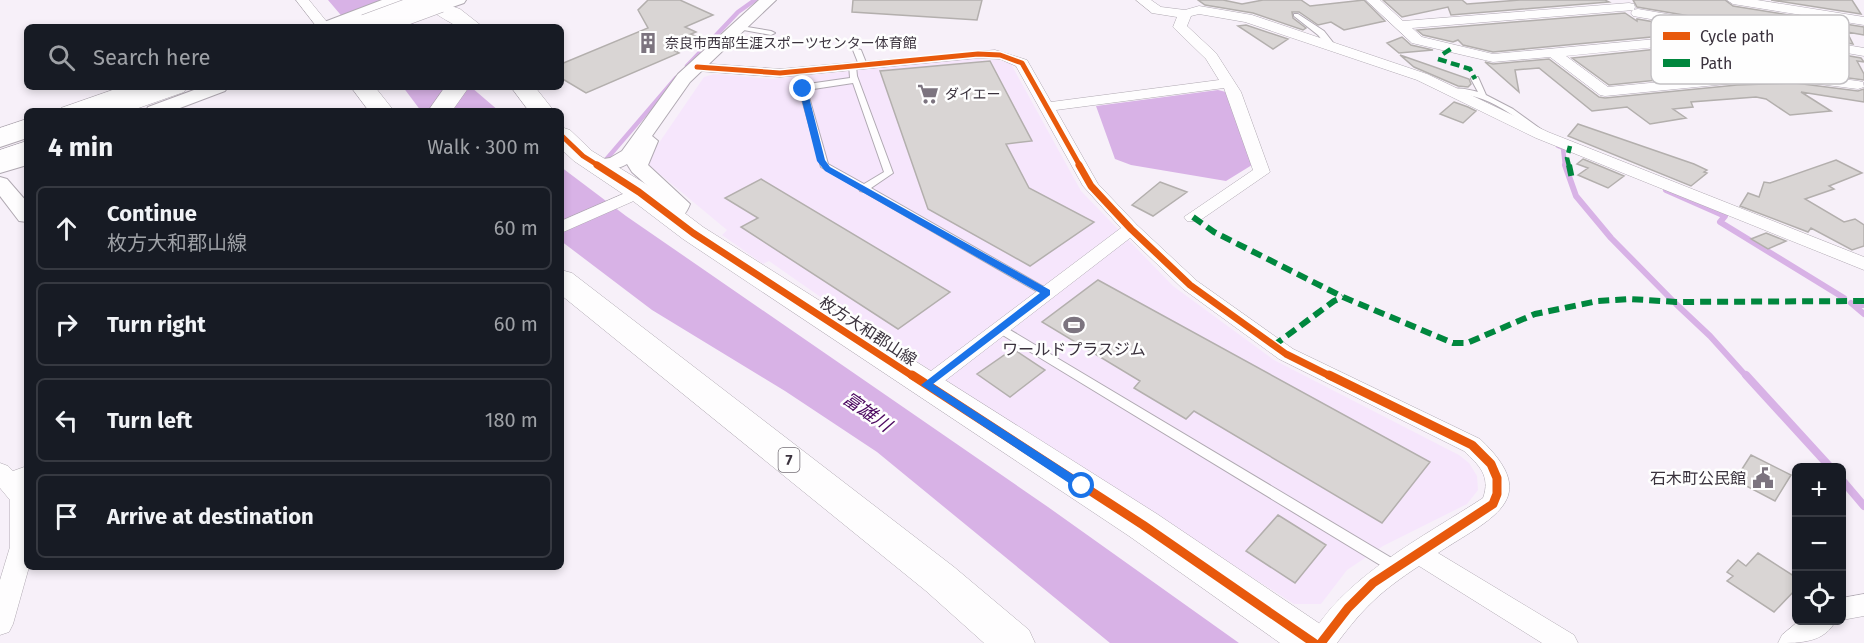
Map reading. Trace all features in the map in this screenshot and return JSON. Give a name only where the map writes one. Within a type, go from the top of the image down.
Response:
[{"type":"highway","points":[[353,24],[428,4]]},
{"type":"highway","points":[[374,24],[428,4]]},
{"type":"highway","points":[[115,108],[166,90]]},
{"type":"highway","points":[[144,108],[194,90]]},
{"type":"highway","points":[[0,148],[24,140]]},
{"type":"highway","points":[[0,159],[24,150]]},
{"type":"main road","points":[[428,4],[448,24]]},
{"type":"main road","points":[[428,4],[453,13],[468,24]]},
{"type":"main road","points":[[365,90],[380,108]]},
{"type":"main road","points":[[442,108],[455,90]]},
{"type":"main road","points":[[525,90],[540,108]]},
{"type":"main road","name":"枚方大和郡山線","points":[[564,138],[632,195],[670,216],[1143,525],[1314,643]]},
{"type":"main road","name":"7","points":[[564,282],[940,579],[1014,643]]},
{"type":"street","points":[[303,0],[322,24]]},
{"type":"street","points":[[326,24],[396,0]]},
{"type":"street","points":[[388,24],[428,4],[458,0]]},
{"type":"street","points":[[598,165],[615,163],[629,155],[684,78],[768,0]]},
{"type":"street","points":[[1142,0],[1157,10],[1194,8],[1247,18],[1422,77],[1542,135],[1864,264]]},
{"type":"street","points":[[1372,0],[1417,40],[1493,58],[1651,44]]},
{"type":"street","points":[[1402,25],[1628,7],[1795,15]]},
{"type":"street","points":[[1628,7],[1651,22]]},
{"type":"street","points":[[1193,217],[1262,172],[1234,92],[1211,56],[1180,27],[1194,8]]},
{"type":"street","points":[[1849,19],[1864,21]]},
{"type":"street","points":[[1849,27],[1853,36],[1864,46]]},
{"type":"street","points":[[1849,47],[1864,52]]},
{"type":"street","points":[[1554,53],[1605,92],[1686,84]]},
{"type":"street","points":[[694,70],[760,73],[978,54],[1006,55],[1022,63],[1091,186],[1131,229],[1190,285],[1273,346],[1306,365],[1472,445],[1488,461],[1497,476],[1500,489],[1493,504],[1373,584],[1348,608],[1321,643]]},
{"type":"street","points":[[670,216],[677,211],[680,204],[639,168],[637,163],[644,148],[694,70]]},
{"type":"street","points":[[1048,107],[1228,83]]},
{"type":"street","points":[[1849,84],[1858,85]]},
{"type":"street","points":[[75,108],[126,90]]},
{"type":"street","points":[[96,108],[146,90]]},
{"type":"street","points":[[163,108],[211,90]]},
{"type":"street","points":[[0,133],[24,125]]},
{"type":"street","points":[[0,141],[24,133]]},
{"type":"street","points":[[0,167],[24,159]]},
{"type":"street","points":[[0,183],[24,212]]},
{"type":"street","points":[[564,227],[632,195]]},
{"type":"street","points":[[926,385],[1131,229]]},
{"type":"street","points":[[0,624],[22,547],[22,497],[12,477]]},
{"type":"street","points":[[1420,554],[1565,643]]},
{"type":"street","points":[[1846,608],[1864,605]]},
{"type":"street","points":[[1791,643],[1817,625]]},
{"type":"lane","points":[[1296,15],[1321,33],[1331,45]]},
{"type":"lane","points":[[738,27],[771,33]]},
{"type":"lane","points":[[857,65],[851,81],[808,86],[803,89],[824,165],[1047,292]]},
{"type":"lane","points":[[857,65],[889,173],[863,189]]},
{"type":"lane","points":[[1475,79],[1483,94]]},
{"type":"lane","points":[[1453,91],[1483,94],[1530,124],[1542,135]]},
{"type":"lane","points":[[1000,328],[1396,568]]},
{"type":"shaded area","points":[[979,58],[1011,64],[1081,191],[1173,286],[1274,360],[1459,455],[1469,463],[1477,476],[1478,490],[1467,504],[1383,546],[1347,570],[1321,604],[1294,604],[959,389],[769,261],[763,264],[722,235],[727,230],[648,163],[648,159],[704,77],[714,74],[773,79]]},
{"type":"water","points":[[328,0],[389,0],[414,24],[348,24]]},
{"type":"water","points":[[405,90],[474,90],[496,108],[419,108]]},
{"type":"water","points":[[1218,90],[1226,92],[1252,165],[1226,181],[1131,165],[1115,159],[1096,106]]},
{"type":"water","name":"富雄川","points":[[564,169],[626,216],[1048,507],[1239,643],[1110,643],[877,452],[785,391],[652,310],[564,243]]},
{"type":"building","name":"奈良市西部生涯スポーツセンター体育館","points":[[648,0],[680,0],[713,15],[685,27],[696,32],[691,34],[697,37],[670,48],[679,53],[586,93],[564,80],[564,63],[648,28],[638,10]]},
{"type":"building","points":[[853,0],[982,0],[977,20],[852,12]]},
{"type":"building","points":[[1198,0],[1223,0],[1242,4],[1263,0],[1301,0],[1310,6],[1364,0],[1385,21],[1344,30],[1331,22],[1318,25],[1299,12],[1292,12],[1293,18],[1306,28],[1303,30],[1253,13],[1205,5]]},
{"type":"building","points":[[1383,0],[1462,0],[1467,4],[1520,0],[1605,0],[1609,2],[1451,15],[1448,7],[1402,17]]},
{"type":"building","points":[[1633,0],[1725,0],[1733,6],[1789,15],[1684,15],[1637,7]]},
{"type":"building","points":[[1771,0],[1852,0],[1861,14]]},
{"type":"building","points":[[1625,13],[1637,21],[1637,19],[1651,21],[1651,37],[1493,52],[1463,45],[1458,40],[1453,42],[1423,35],[1417,30]]},
{"type":"building","points":[[1246,25],[1288,39],[1273,49],[1238,26]]},
{"type":"building","points":[[1849,25],[1864,27],[1864,35],[1849,32]]},
{"type":"building","points":[[1402,37],[1411,45],[1433,50],[1399,53],[1387,43]]},
{"type":"building","points":[[1651,50],[1651,81],[1609,85],[1572,58]]},
{"type":"building","points":[[1400,55],[1469,79],[1471,84],[1468,87],[1458,86],[1414,67]]},
{"type":"building","points":[[1849,56],[1861,58],[1864,62],[1857,61],[1864,74],[1864,80],[1849,78]]},
{"type":"building","points":[[1549,59],[1599,97],[1605,98],[1737,85],[1803,84],[1858,91],[1864,89],[1864,102],[1801,92],[1831,111],[1790,115],[1766,99],[1756,97],[1691,102],[1693,107],[1673,109],[1686,118],[1650,124],[1627,107],[1592,111],[1539,68],[1515,70],[1519,92],[1485,62],[1493,64]]},
{"type":"building","points":[[990,61],[1032,141],[1006,144],[1029,188],[1094,222],[1030,266],[928,209],[880,71]]},
{"type":"building","points":[[1454,102],[1476,111],[1463,123],[1440,114]]},
{"type":"building","points":[[1578,124],[1694,164],[1707,170],[1704,172],[1707,173],[1691,186],[1568,136]]},
{"type":"building","points":[[1583,159],[1624,176],[1608,188],[1578,175],[1588,168],[1577,164]]},
{"type":"building","points":[[1836,160],[1862,173],[1829,186],[1834,189],[1805,199],[1844,222],[1855,219],[1864,225],[1864,246],[1852,250],[1811,228],[1808,232],[1740,206],[1748,193],[1759,197],[1764,182],[1770,183]]},
{"type":"building","points":[[761,179],[950,292],[898,329],[741,227],[758,218],[725,198]]},
{"type":"building","points":[[1160,182],[1187,192],[1153,216],[1132,205]]},
{"type":"building","points":[[1766,233],[1786,241],[1768,249],[1751,239]]},
{"type":"building","points":[[1098,280],[1430,462],[1382,523],[1194,411],[1186,419],[1134,388],[1140,381],[1042,322]]},
{"type":"building","points":[[1013,349],[1045,370],[1010,397],[977,374]]},
{"type":"building","name":"石木町公民館","points":[[1751,455],[1791,475],[1775,501],[1735,480]]},
{"type":"building","points":[[1278,515],[1326,545],[1295,583],[1246,551]]},
{"type":"building","points":[[1758,553],[1792,575],[1792,593],[1774,612],[1727,581],[1733,576],[1727,572],[1738,560],[1746,566]]},
{"type":"waterway","points":[[687,66],[738,12],[755,0]]},
{"type":"waterway","points":[[604,162],[676,78]]},
{"type":"waterway","points":[[1558,146],[1563,148],[1565,166]]},
{"type":"waterway","points":[[1565,165],[1576,196],[1611,238],[1672,300]]},
{"type":"waterway","points":[[1666,190],[1725,216],[1720,222],[1844,298]]},
{"type":"waterway","points":[[1851,303],[1864,314]]},
{"type":"waterway","points":[[1676,304],[1710,336],[1747,377]]},
{"type":"waterway","points":[[1854,305],[1864,305]]},
{"type":"waterway","points":[[1746,375],[1826,463]]},
{"type":"waterway","points":[[1846,485],[1864,506]]},
{"type":"marked path","points":[[1443,54],[1452,48]]},
{"type":"marked path","points":[[1438,59],[1470,69],[1475,79]]},
{"type":"marked path","points":[[1570,146],[1567,158],[1572,179]]},
{"type":"marked path","points":[[1193,217],[1214,232],[1343,297],[1453,343],[1467,343],[1535,314],[1598,301],[1630,299],[1676,302],[1864,301]]},
{"type":"marked path","points":[[1273,346],[1334,301],[1343,297]]},
{"type":"cycle path","points":[[697,67],[780,73],[978,54],[1000,55],[1016,60],[1022,63],[1091,186],[1131,229],[1190,285],[1286,354],[1472,445],[1486,458],[1495,471],[1498,485],[1493,504],[1373,583],[1348,608],[1321,643]]},
{"type":"cycle path","points":[[564,138],[583,156],[639,192],[693,233],[1143,525],[1314,643]]},
{"type":"place","name":"奈良市西部生涯スポーツセンター体育館","points":[[648,43]]},
{"type":"place","name":"ダイエー","points":[[928,94]]},
{"type":"place","name":"ワールドプラスジム","points":[[1074,325]]},
{"type":"place","name":"石木町公民館","points":[[1763,478]]},
{"type":"route","points":[[803,89],[821,161],[828,169],[1047,292],[926,385],[1082,486]]}]
